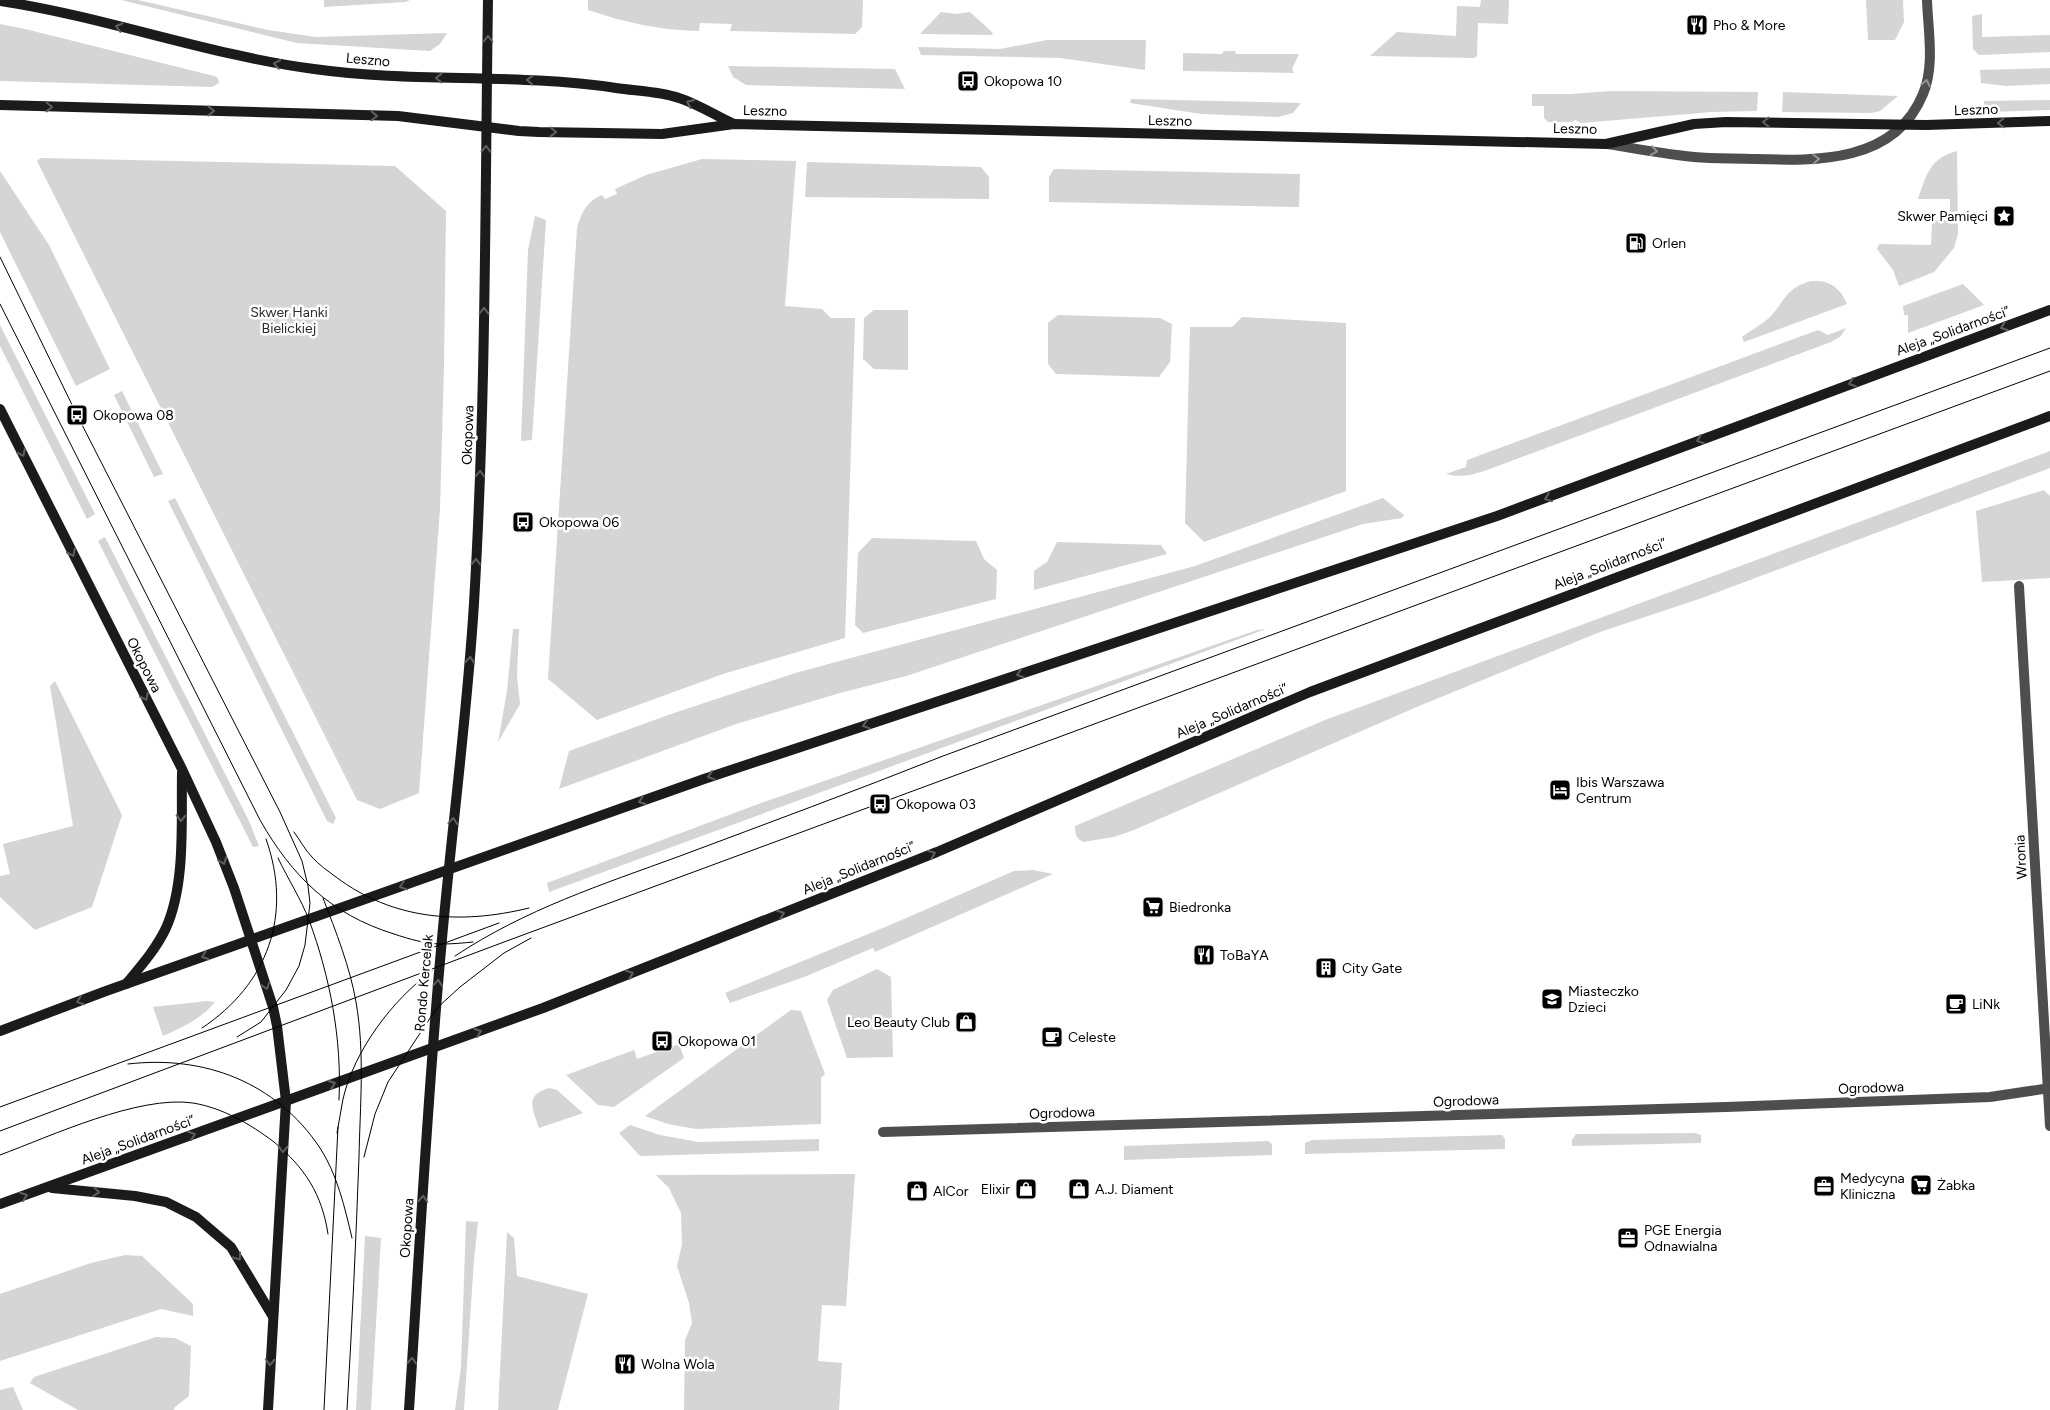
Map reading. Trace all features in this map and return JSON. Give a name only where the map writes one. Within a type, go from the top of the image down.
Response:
[{"type":"main road","name":"Okopowa","points":[[449,870],[471,660],[476,572],[482,414],[488,0]]},
{"type":"main road","name":"Leszno","points":[[0,1],[53,11],[282,65],[378,76],[558,80],[669,95],[734,124]]},
{"type":"main road","name":"Leszno","points":[[0,106],[398,116],[519,131],[662,134],[734,124],[1606,144],[1694,124],[1757,122],[1903,125],[2050,121]]},
{"type":"main road","name":"Aleja „Solidarności”","points":[[449,870],[704,779],[1497,516],[2050,310]]},
{"type":"main road","name":"Okopowa","points":[[0,409],[182,769],[216,842],[251,940]]},
{"type":"main road","name":"Aleja „Solidarności”","points":[[432,1049],[622,978],[938,852],[1310,692],[2050,416]]},
{"type":"main road","points":[[126,984],[150,955],[166,927],[175,900],[180,868],[182,769]]},
{"type":"main road","points":[[0,1031],[126,984],[449,870]]},
{"type":"main road","name":"Rondo Kercelak","points":[[286,1101],[432,1049],[449,870]]},
{"type":"main road","points":[[251,940],[277,1026],[286,1101],[272,1315],[268,1410]]},
{"type":"main road","name":"Okopowa","points":[[409,1410],[432,1049]]},
{"type":"main road","name":"Aleja „Solidarności”","points":[[0,1204],[286,1101]]},
{"type":"main road","points":[[47,1187],[135,1196],[166,1202],[196,1217],[231,1247],[272,1315]]},
{"type":"street","points":[[1903,125],[1923,96],[1928,78],[1927,0]]},
{"type":"street","name":"Leszno","points":[[1606,144],[1695,157],[1820,159],[1843,156],[1863,149],[1887,137],[1903,125]]},
{"type":"street","name":"Wronia","points":[[2019,586],[2050,1126]]},
{"type":"street","name":"Ogrodowa","points":[[883,1132],[1755,1106],[1990,1097],[2049,1088]]},
{"type":"green space","points":[[121,0],[138,0],[268,30],[316,37],[447,33],[440,44],[430,51],[297,43]]},
{"type":"green space","points":[[324,0],[410,0],[405,2],[324,7]]},
{"type":"green space","points":[[588,0],[863,0],[862,27],[855,34],[730,31],[732,24],[700,23],[699,31],[670,29],[616,19],[588,10]]},
{"type":"green space","points":[[1481,0],[1509,0],[1508,24],[1478,23],[1477,56],[1474,58],[1370,56],[1397,32],[1456,36],[1457,6],[1480,7]]},
{"type":"green space","points":[[1866,0],[1903,0],[1904,22],[1895,40],[1868,40]]},
{"type":"green space","points":[[941,12],[956,14],[970,12],[993,33],[991,35],[920,34]]},
{"type":"green space","points":[[1982,14],[1982,37],[2050,35],[2050,52],[1979,55],[1973,49],[1972,16]]},
{"type":"green space","points":[[0,24],[214,76],[218,78],[219,83],[212,87],[0,81]]},
{"type":"green space","points":[[1047,40],[1146,40],[1145,70],[1060,58],[921,55],[918,47],[1000,49]]},
{"type":"green space","points":[[1224,51],[1235,51],[1236,54],[1299,54],[1292,69],[1294,73],[1183,71],[1183,53],[1222,54]]},
{"type":"green space","points":[[728,66],[895,69],[905,89],[746,85],[733,77]]},
{"type":"green space","points":[[2050,68],[2050,84],[2006,86],[1981,83],[1980,70]]},
{"type":"green space","points":[[1611,91],[1758,92],[1757,111],[1712,112],[1581,123],[1575,120],[1572,122],[1548,122],[1544,118],[1544,106],[1532,106],[1532,94]]},
{"type":"green space","points":[[1783,92],[1898,96],[1880,111],[1871,113],[1782,112]]},
{"type":"green space","points":[[1131,99],[1301,103],[1293,113],[1278,117],[1201,114],[1130,103]]},
{"type":"green space","points":[[2050,100],[2050,110],[1985,112],[1984,101]]},
{"type":"green space","points":[[1957,151],[1958,234],[1954,248],[1934,272],[1899,286],[1893,270],[1877,249],[1879,244],[1931,245],[1932,221],[1950,220],[1950,199],[1918,199],[1930,169],[1940,158]]},
{"type":"green space","name":"Skwer Hanki Bielickiej","points":[[41,158],[395,166],[446,211],[440,509],[419,793],[380,809],[357,800],[37,161]]},
{"type":"green space","points":[[702,159],[796,161],[785,306],[822,309],[831,318],[855,318],[845,638],[723,674],[597,720],[548,679],[577,228],[585,208],[602,195],[605,199],[617,194],[615,189],[646,175]]},
{"type":"green space","points":[[807,162],[981,167],[989,177],[989,199],[805,197]]},
{"type":"green space","points":[[1054,169],[1300,174],[1299,207],[1049,202],[1049,177]]},
{"type":"green space","points":[[0,171],[49,245],[110,369],[76,386],[0,232]]},
{"type":"green space","points":[[535,216],[546,220],[532,440],[521,441],[528,250]]},
{"type":"green space","points":[[1812,281],[1829,283],[1841,293],[1847,304],[1744,342],[1742,337],[1771,316],[1792,290],[1797,286]]},
{"type":"green space","points":[[1963,284],[1984,305],[1908,333],[1908,315],[1904,315],[1903,306]]},
{"type":"green space","points":[[874,310],[908,310],[908,370],[874,369],[863,359],[864,318]]},
{"type":"green space","points":[[1058,315],[1160,318],[1172,324],[1170,362],[1159,377],[1056,374],[1048,364],[1048,323]]},
{"type":"green space","points":[[1242,317],[1346,323],[1346,491],[1204,542],[1185,523],[1190,327],[1232,327]]},
{"type":"green space","points":[[0,325],[95,514],[87,519],[0,346]]},
{"type":"green space","points":[[1846,328],[1841,336],[1831,342],[1487,470],[1457,476],[1446,474],[1466,467],[1467,460],[1818,330],[1828,335]]},
{"type":"green space","points":[[122,391],[163,474],[154,477],[114,395]]},
{"type":"green space","points":[[2050,451],[2050,468],[1702,598],[1600,632],[1419,706],[1134,830],[1114,837],[1083,842],[1076,836],[1075,826],[1325,720]]},
{"type":"green space","points":[[2044,490],[2050,496],[2050,578],[1982,582],[1976,511]]},
{"type":"green space","points":[[175,498],[336,818],[333,824],[327,821],[168,501]]},
{"type":"green space","points":[[1383,498],[1404,515],[1402,518],[1363,524],[906,676],[840,693],[736,724],[559,789],[569,751],[671,714],[795,673],[1195,566]]},
{"type":"green space","points":[[105,537],[249,821],[259,846],[253,847],[98,541]]},
{"type":"green space","points":[[872,538],[976,541],[984,559],[997,570],[996,599],[863,633],[855,625],[858,553]]},
{"type":"green space","points":[[1057,542],[1161,545],[1167,554],[1034,590],[1034,571],[1047,562]]},
{"type":"green space","points":[[513,629],[519,629],[517,677],[520,704],[498,742],[507,691]]},
{"type":"green space","points":[[1266,629],[549,892],[547,883],[761,803],[1257,630]]},
{"type":"green space","points":[[55,681],[122,815],[92,907],[35,930],[0,897],[0,876],[10,874],[3,844],[73,826],[50,686]]},
{"type":"green space","points":[[1033,870],[1053,874],[875,952],[873,948],[804,977],[730,1003],[725,993],[890,925],[1014,871]]},
{"type":"green space","points":[[877,969],[891,977],[893,1057],[847,1058],[827,1000],[833,990]]},
{"type":"green space","points":[[207,1001],[215,1002],[198,1018],[163,1036],[153,1007]]},
{"type":"green space","points":[[791,1010],[801,1011],[825,1074],[821,1078],[821,1124],[696,1129],[668,1124],[645,1116]]},
{"type":"green space","points":[[679,1044],[684,1058],[614,1107],[598,1105],[566,1075],[634,1050],[637,1059]]},
{"type":"green space","points":[[549,1088],[557,1090],[583,1113],[539,1128],[533,1109],[533,1099],[541,1091]]},
{"type":"green space","points":[[630,1125],[660,1135],[699,1142],[819,1139],[819,1151],[640,1156],[619,1133]]},
{"type":"green space","points":[[1695,1133],[1701,1135],[1701,1143],[1572,1146],[1572,1140],[1576,1134]]},
{"type":"green space","points":[[1502,1135],[1505,1139],[1505,1149],[1305,1154],[1305,1143],[1312,1140]]},
{"type":"green space","points":[[1268,1141],[1272,1144],[1272,1155],[1124,1160],[1124,1146]]},
{"type":"green space","points":[[855,1174],[846,1306],[822,1305],[818,1361],[842,1363],[839,1410],[684,1410],[685,1340],[692,1323],[689,1303],[677,1266],[682,1244],[681,1213],[669,1188],[656,1175]]},
{"type":"green space","points":[[466,1221],[478,1222],[464,1410],[455,1410],[461,1367]]},
{"type":"green space","points":[[507,1232],[514,1238],[517,1276],[588,1294],[558,1410],[498,1410]]},
{"type":"green space","points":[[365,1236],[381,1238],[371,1410],[356,1410]]},
{"type":"green space","points":[[125,1255],[142,1256],[193,1304],[193,1316],[161,1309],[0,1361],[0,1294],[91,1263]]},
{"type":"green space","points":[[156,1337],[175,1338],[191,1346],[189,1396],[175,1407],[174,1410],[78,1410],[30,1383],[34,1377]]},
{"type":"green space","points":[[13,1387],[23,1410],[0,1410],[0,1390]]},
{"type":"tram line","points":[[0,257],[77,415],[280,812],[302,861],[310,903],[305,945],[299,966],[286,990],[261,1022],[237,1037]]},
{"type":"tram line","points":[[0,304],[260,820],[285,859],[315,890],[332,904],[371,926],[406,938],[430,943],[473,942]]},
{"type":"tram line","points":[[455,956],[482,939],[564,899],[943,756],[2050,348]]},
{"type":"tram line","points":[[0,1131],[504,942],[2050,371]]},
{"type":"tram line","points":[[294,832],[315,860],[336,877],[358,891],[404,910],[428,915],[453,917],[478,916],[529,908]]},
{"type":"tram line","points":[[202,1028],[225,1010],[244,991],[258,969],[269,946],[275,921],[277,894],[274,867],[266,839]]},
{"type":"tram line","points":[[278,858],[306,912],[329,986],[339,1054],[339,1100]]},
{"type":"tram line","points":[[323,898],[350,976],[359,1021],[360,1041],[359,1157],[347,1410]]},
{"type":"tram line","points":[[0,1107],[499,923]]},
{"type":"tram line","points":[[364,1157],[375,1114],[388,1082],[436,1009],[460,987],[504,953],[531,938]]},
{"type":"tram line","points":[[337,1133],[348,1081],[365,1045],[403,996],[432,971]]},
{"type":"tram line","points":[[128,1064],[156,1062],[184,1064],[211,1069],[236,1078],[260,1090],[282,1106],[302,1125],[326,1158],[340,1192],[352,1238]]},
{"type":"tram line","points":[[0,1155],[69,1128],[122,1111],[171,1102],[204,1105],[236,1118],[255,1129],[274,1142],[295,1162],[316,1194],[328,1234]]},
{"type":"tram line","points":[[324,1410],[338,1127]]},
{"type":"place","name":"Pho & More","points":[[1697,25]]},
{"type":"place","name":"Okopowa 10","points":[[968,81]]},
{"type":"place","name":"Skwer Pamięci","points":[[2004,216]]},
{"type":"place","name":"Orlen","points":[[1636,243]]},
{"type":"place","name":"Okopowa 08","points":[[77,415]]},
{"type":"place","name":"Okopowa 06","points":[[523,522]]},
{"type":"place","name":"Ibis Warszawa Centrum","points":[[1560,790]]},
{"type":"place","name":"Okopowa 03","points":[[880,804]]},
{"type":"place","name":"Biedronka","points":[[1153,907]]},
{"type":"place","name":"ToBaYA","points":[[1204,955]]},
{"type":"place","name":"City Gate","points":[[1326,968]]},
{"type":"place","name":"Miasteczko Dzieci","points":[[1552,999]]},
{"type":"place","name":"LiNk","points":[[1956,1004]]},
{"type":"place","name":"Leo Beauty Club","points":[[966,1022]]},
{"type":"place","name":"Celeste","points":[[1052,1037]]},
{"type":"place","name":"Okopowa 01","points":[[662,1041]]},
{"type":"place","name":"Żabka","points":[[1921,1185]]},
{"type":"place","name":"Medycyna Kliniczna","points":[[1824,1186]]},
{"type":"place","name":"Elixir","points":[[1026,1189]]},
{"type":"place","name":"A.J. Diament","points":[[1079,1189]]},
{"type":"place","name":"AlCor","points":[[917,1191]]},
{"type":"place","name":"PGE Energia Odnawialna","points":[[1628,1238]]},
{"type":"place","name":"Wolna Wola","points":[[625,1364]]}]
